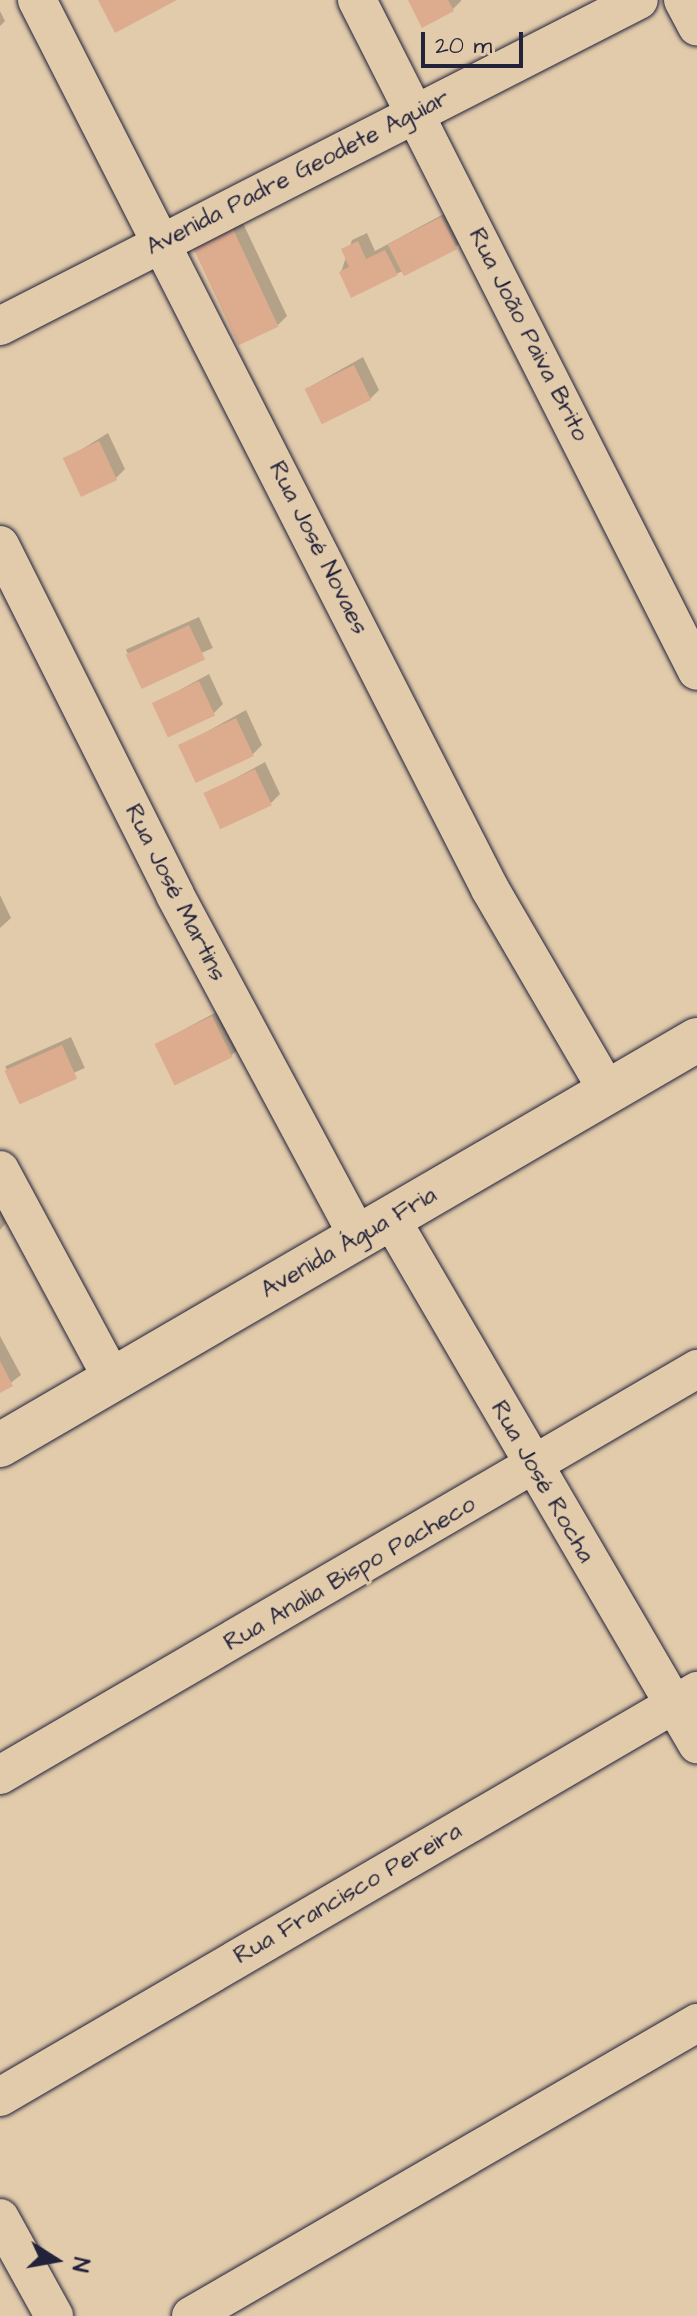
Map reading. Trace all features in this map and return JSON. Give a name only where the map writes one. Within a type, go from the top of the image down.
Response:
[{"type":"street","name":"Rua José Novaes","points":[[37,0],[490,889],[608,1092]]},
{"type":"street","name":"Rua João Paiva Brito","points":[[357,0],[697,671]]},
{"type":"street","name":"Avenida Padre Geodete Aguiar","points":[[0,326],[639,0]]},
{"type":"street","points":[[683,0],[697,26]]},
{"type":"street","name":"Rua José Martins","points":[[0,545],[175,895],[374,1228]]},
{"type":"street","name":"Avenida Água Fria","points":[[0,1445],[697,1040]]},
{"type":"street","points":[[0,1170],[113,1380]]},
{"type":"street","name":"Rua José Rocha","points":[[374,1228],[685,1697],[697,1744]]},
{"type":"street","name":"Rua Analia Bispo Pacheco","points":[[0,1775],[533,1469],[697,1369]]},
{"type":"street","name":"Rua Francisco Pereira","points":[[0,2097],[685,1697]]},
{"type":"street","points":[[191,2316],[697,2023]]},
{"type":"street","points":[[0,2218],[54,2316]]},
{"type":"building","points":[[98,0],[177,0],[115,33]]},
{"type":"building","points":[[408,0],[448,0],[454,11],[422,28]]},
{"type":"building","points":[[441,217],[457,249],[404,276],[388,244]]},
{"type":"building","points":[[232,227],[278,327],[239,345],[192,246]]},
{"type":"building","points":[[358,241],[366,259],[385,250],[398,275],[351,298],[339,272],[349,267],[341,249]]},
{"type":"building","points":[[354,365],[371,400],[322,424],[305,389]]},
{"type":"building","points":[[99,441],[117,480],[81,497],[63,458]]},
{"type":"building","points":[[189,625],[205,659],[142,689],[126,655]]},
{"type":"building","points":[[199,681],[215,715],[168,737],[152,703]]},
{"type":"building","points":[[236,718],[254,756],[196,783],[178,745]]},
{"type":"building","points":[[255,769],[272,805],[220,829],[203,793]]},
{"type":"building","points":[[212,1016],[232,1057],[175,1085],[154,1044]]},
{"type":"building","points":[[62,1045],[77,1079],[19,1104],[4,1071]]},
{"type":"building","points":[[0,1361],[13,1386],[0,1393]]}]
